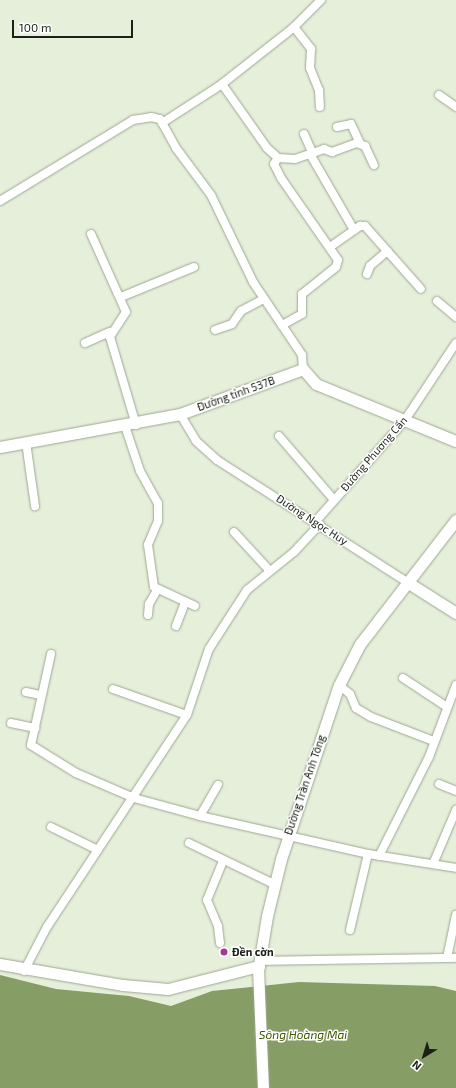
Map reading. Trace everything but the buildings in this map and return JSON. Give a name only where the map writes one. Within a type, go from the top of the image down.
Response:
[{"type":"main road","name":"Đường tỉnh 537B","points":[[0,447],[131,425],[180,414],[303,369]]},
{"type":"main road","points":[[303,369],[316,384],[456,441]]},
{"type":"main road","name":"Đường Trần Anh Tông","points":[[263,1088],[259,966],[274,884],[288,837],[339,685],[360,644],[456,520]]},
{"type":"main road","name":"Đường Ngọc Huy","points":[[407,582],[456,613]]},
{"type":"main road","points":[[0,964],[24,971],[168,989],[259,966]]},
{"type":"street","points":[[162,123],[222,84],[294,27],[321,0]]},
{"type":"street","points":[[294,27],[311,49],[310,68],[319,90],[320,107]]},
{"type":"street","points":[[222,84],[267,148],[278,158],[295,159],[324,149],[332,152],[360,143]]},
{"type":"street","points":[[439,95],[456,107]]},
{"type":"street","points":[[0,201],[133,120],[151,117],[162,123],[211,195],[264,299],[302,355],[303,369]]},
{"type":"street","points":[[337,127],[353,126],[360,143],[374,165]]},
{"type":"street","points":[[304,134],[312,154],[354,230]]},
{"type":"street","points":[[278,158],[274,164],[281,178],[338,260],[337,266],[302,294],[305,308],[302,314],[282,325]]},
{"type":"street","points":[[330,247],[354,230],[364,226],[421,289]]},
{"type":"street","points":[[85,343],[110,332],[126,316],[121,297],[91,234]]},
{"type":"street","points":[[367,274],[370,266],[387,251]]},
{"type":"street","points":[[121,297],[194,267]]},
{"type":"street","points":[[214,330],[232,324],[242,311],[264,299]]},
{"type":"street","points":[[437,301],[456,317]]},
{"type":"street","points":[[110,332],[140,471],[158,503],[158,521],[148,545],[157,590],[149,604],[148,615]]},
{"type":"street","name":"Đường Phương Cấn","points":[[24,971],[47,927],[134,798],[187,715],[209,649],[247,590],[270,571],[318,523],[334,500],[405,420],[456,343]]},
{"type":"street","name":"Đường Ngọc Huy","points":[[180,414],[196,441],[217,460],[318,523],[407,582]]},
{"type":"street","points":[[279,436],[334,500]]},
{"type":"street","points":[[26,442],[34,506]]},
{"type":"street","points":[[234,532],[270,571]]},
{"type":"street","points":[[157,590],[195,606]]},
{"type":"street","points":[[176,626],[185,602]]},
{"type":"street","points":[[51,654],[40,695],[32,748],[76,772],[134,798],[200,816],[368,854],[456,868]]},
{"type":"street","points":[[403,678],[447,707]]},
{"type":"street","points":[[339,685],[350,694],[356,708],[371,717],[434,741]]},
{"type":"street","points":[[379,856],[434,741],[456,685]]},
{"type":"street","points":[[113,689],[187,715]]},
{"type":"street","points":[[26,692],[40,695]]},
{"type":"street","points":[[11,723],[35,728]]},
{"type":"street","points":[[439,784],[456,791]]},
{"type":"street","points":[[200,816],[218,785]]},
{"type":"street","points":[[433,864],[456,810]]},
{"type":"street","points":[[51,827],[98,850]]},
{"type":"street","points":[[189,843],[223,861],[274,884]]},
{"type":"street","points":[[350,930],[368,854]]},
{"type":"street","points":[[220,943],[218,926],[207,900],[223,861]]},
{"type":"street","points":[[447,958],[456,915]]},
{"type":"street","points":[[259,966],[456,958]]},
{"type":"water","name":"Sông Hoàng Mai","points":[[0,975],[56,989],[129,996],[171,1006],[212,991],[299,982],[435,986],[456,991],[456,1088],[0,1088]]},
{"type":"place","name":"Đền cờn","points":[[224,952]]}]
